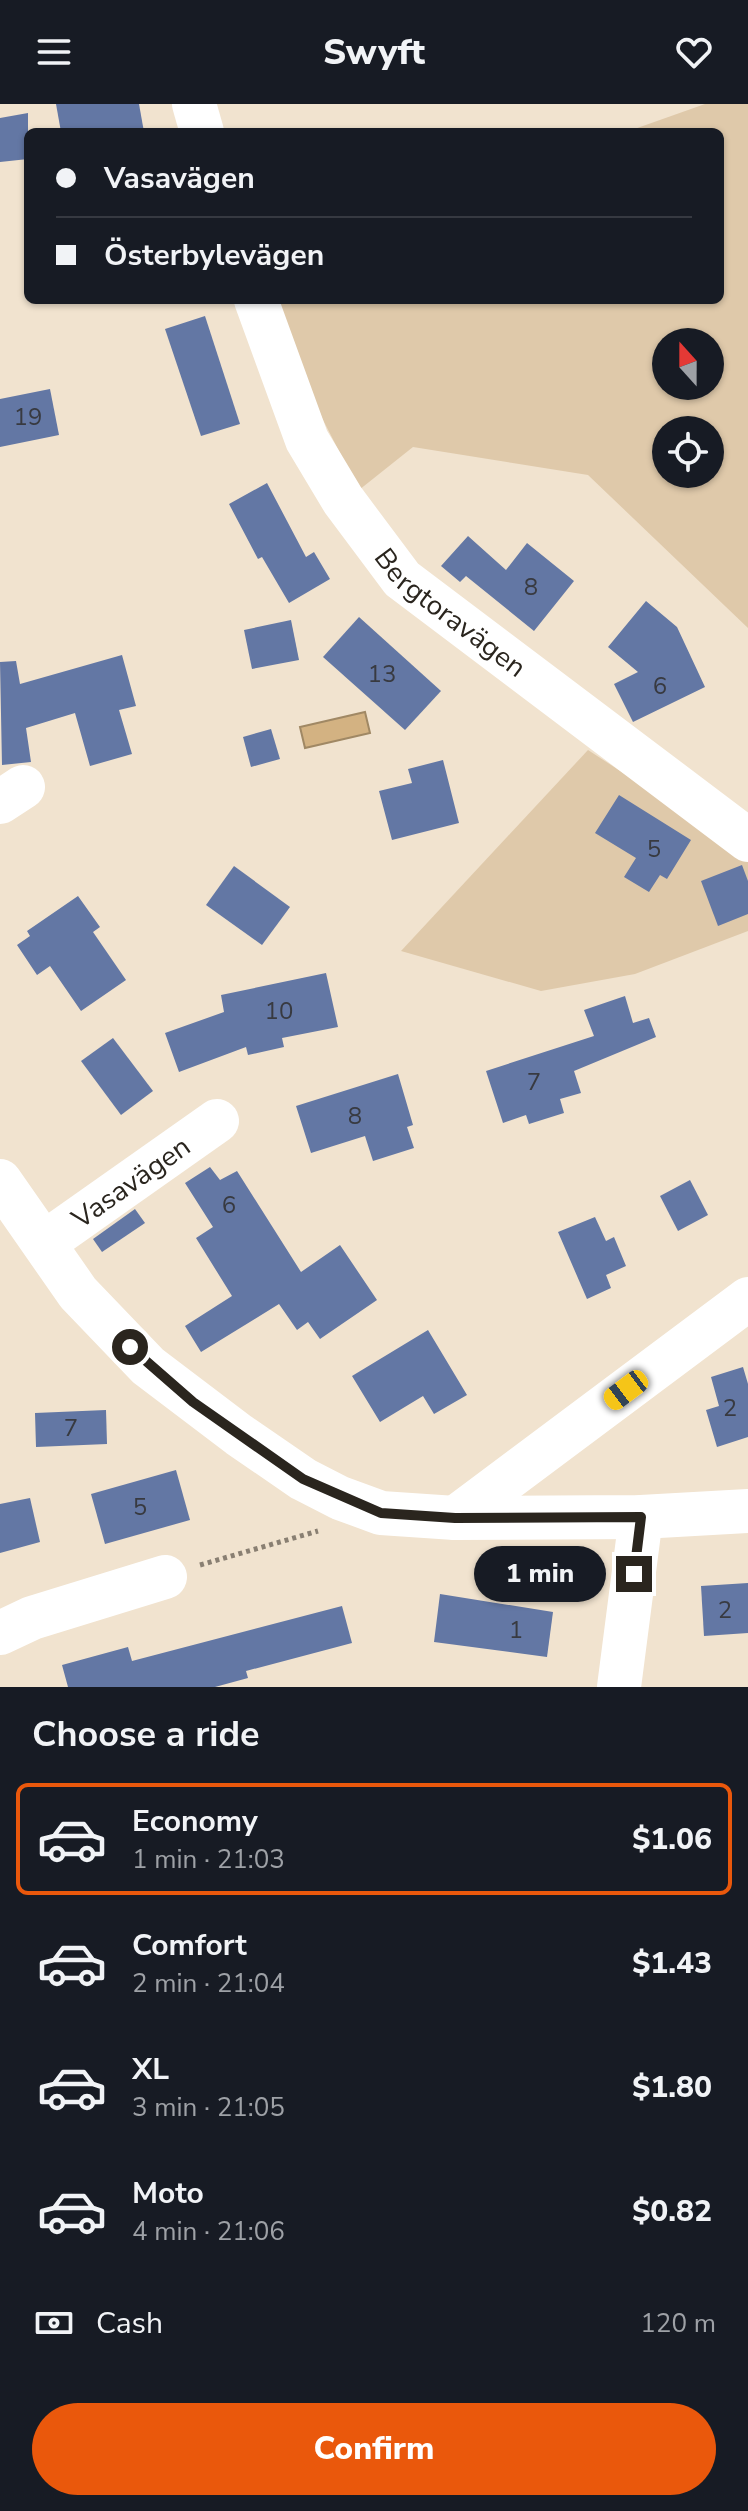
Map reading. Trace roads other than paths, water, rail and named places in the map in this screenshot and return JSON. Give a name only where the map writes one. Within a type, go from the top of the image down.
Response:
[{"type":"street","points":[[194,104],[201,128]]},
{"type":"street","name":"Bergtoravägen","points":[[257,304],[307,440],[343,500],[402,579],[748,840]]},
{"type":"street","name":"Vasavägen","points":[[44,1243],[217,1121]]},
{"type":"street","name":"Vasavägen","points":[[0,1181],[78,1293],[148,1366],[193,1402],[303,1479],[381,1513],[455,1518],[641,1517],[748,1511]]},
{"type":"street","points":[[455,1518],[748,1299]]},
{"type":"street","points":[[619,1687],[641,1517]]},
{"type":"street","points":[[0,1633],[32,1618],[165,1577]]}]
